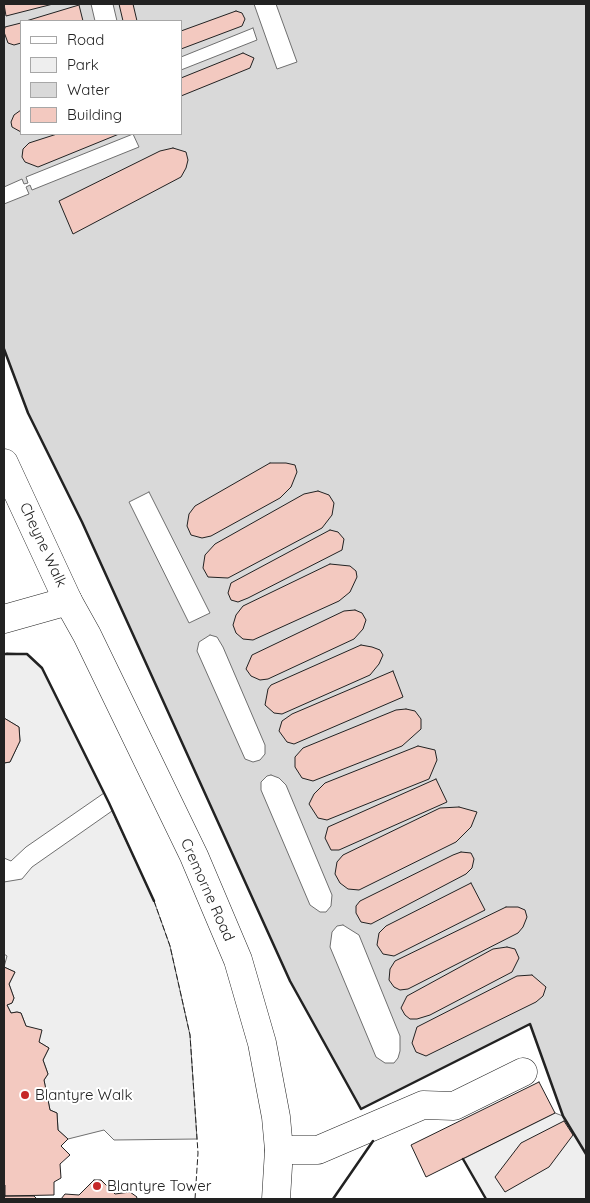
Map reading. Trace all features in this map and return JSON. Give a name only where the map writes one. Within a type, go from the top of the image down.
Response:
[{"type":"main road","name":"Cheyne Walk","points":[[4,463],[68,601]]},
{"type":"main road","points":[[4,619],[68,601]]},
{"type":"main road","name":"Cremorne Road","points":[[68,601],[87,635],[194,856],[238,960],[262,1043],[276,1117],[279,1150],[276,1199]]},
{"type":"main road","points":[[279,1150],[318,1150],[423,1105],[454,1106],[523,1072]]},
{"type":"green space","points":[[4,654],[27,654],[42,668],[104,793],[26,847],[11,861],[4,858],[4,763],[10,762],[20,741],[19,727],[4,718]]},
{"type":"green space","points":[[112,811],[154,901],[170,946],[190,1035],[197,1139],[114,1140],[104,1130],[68,1139],[58,1130],[57,1113],[50,1110],[44,1080],[48,1074],[43,1060],[49,1048],[39,1042],[26,1026],[21,1013],[11,1013],[7,1005],[12,1003],[14,998],[9,984],[15,972],[4,967],[7,956],[4,954],[4,882],[22,879],[32,867]]},
{"type":"green space","points":[[555,1113],[563,1116],[586,1154],[586,1199],[486,1199],[463,1159]]},
{"type":"water","points":[[4,4],[586,4],[586,1154],[563,1116],[530,1024],[361,1109],[290,981],[82,522],[28,413],[4,349]]},
{"type":"pier","points":[[91,4],[113,4],[117,20],[95,20]]},
{"type":"pier","points":[[254,4],[276,4],[297,62],[277,69]]},
{"type":"pier","points":[[253,28],[257,40],[182,70],[182,57]]},
{"type":"pier","points":[[131,135],[133,135],[139,147],[32,190],[30,185],[26,187],[29,194],[4,204],[4,187],[22,179],[24,184],[28,183],[26,177]]},
{"type":"pier","points":[[149,492],[210,613],[189,623],[129,502]]},
{"type":"pier","points":[[210,635],[217,637],[223,647],[265,745],[265,754],[260,760],[253,762],[245,759],[197,651],[199,642]]},
{"type":"pier","points":[[271,775],[279,778],[286,785],[332,895],[331,906],[326,912],[320,912],[310,905],[261,790],[261,782]]},
{"type":"pier","points":[[343,925],[359,935],[400,1036],[400,1051],[394,1063],[385,1063],[376,1057],[330,947],[332,932],[337,926]]},
{"type":"building","points":[[4,4],[53,4],[6,16]]},
{"type":"building","points":[[119,4],[133,4],[137,20],[123,20]]},
{"type":"building","points":[[79,5],[83,20],[29,20]]},
{"type":"building","points":[[236,11],[242,13],[245,19],[242,26],[182,49],[182,31]]},
{"type":"building","points":[[20,23],[20,43],[14,45],[8,43],[4,32],[5,27]]},
{"type":"building","points":[[243,53],[254,58],[250,68],[182,96],[182,78]]},
{"type":"building","points":[[20,111],[20,131],[12,127],[11,122],[14,115]]},
{"type":"building","points":[[54,135],[117,135],[38,167],[25,162],[22,157],[23,149],[29,143]]},
{"type":"building","points":[[173,148],[186,152],[188,160],[181,177],[73,234],[59,201],[160,151]]},
{"type":"building","points":[[270,463],[295,465],[297,472],[291,487],[280,498],[211,536],[202,538],[191,535],[187,526],[189,514],[195,506]]},
{"type":"building","points":[[318,491],[329,495],[334,503],[332,515],[322,528],[228,578],[208,577],[203,568],[205,555],[215,544],[304,494]]},
{"type":"building","points":[[330,530],[338,532],[344,539],[342,550],[248,598],[238,602],[231,600],[228,593],[231,583]]},
{"type":"building","points":[[330,564],[350,566],[356,571],[357,577],[350,592],[339,601],[253,640],[243,639],[236,633],[233,625],[236,615],[243,606]]},
{"type":"building","points":[[355,610],[362,613],[366,620],[363,629],[354,639],[268,679],[260,680],[251,676],[246,669],[252,655],[344,611]]},
{"type":"building","points":[[361,645],[380,650],[383,655],[379,664],[370,675],[282,714],[274,713],[265,705],[268,689],[271,685]]},
{"type":"building","points":[[393,671],[403,697],[294,744],[287,742],[279,731],[282,721],[292,714]]},
{"type":"building","points":[[406,709],[415,711],[421,719],[421,729],[402,746],[313,781],[302,778],[295,767],[295,757],[303,748],[396,710]]},
{"type":"building","points":[[4,718],[19,727],[20,741],[10,762],[4,763]]},
{"type":"building","points":[[418,746],[435,750],[437,760],[429,779],[327,820],[318,818],[309,804],[314,794],[325,783]]},
{"type":"building","points":[[436,779],[447,802],[339,850],[331,850],[325,838],[328,827]]},
{"type":"building","points":[[459,807],[477,812],[471,827],[456,842],[359,890],[348,889],[340,883],[335,874],[337,862],[343,855],[440,808]]},
{"type":"building","points":[[461,852],[471,853],[474,859],[472,868],[466,874],[371,924],[361,922],[356,913],[356,906],[360,901]]},
{"type":"building","points":[[471,883],[485,910],[394,956],[383,954],[377,945],[379,933],[386,926]]},
{"type":"building","points":[[506,907],[518,907],[525,910],[527,917],[518,933],[408,989],[400,990],[394,987],[389,980],[390,969],[395,961]]},
{"type":"building","points":[[507,947],[515,949],[519,958],[512,972],[430,1015],[410,1019],[405,1015],[401,1008],[407,996],[493,949]]},
{"type":"building","name":"Blantyre Walk","points":[[4,967],[15,972],[9,984],[14,998],[12,1003],[7,1005],[11,1013],[21,1013],[26,1026],[42,1030],[39,1042],[49,1048],[43,1060],[48,1074],[44,1080],[50,1110],[57,1113],[58,1130],[68,1139],[61,1146],[70,1155],[60,1164],[61,1178],[54,1182],[54,1195],[5,1196]]},
{"type":"building","points":[[532,975],[546,987],[543,996],[536,1002],[426,1056],[416,1052],[412,1043],[417,1027],[517,976]]},
{"type":"building","points":[[539,1082],[555,1113],[426,1177],[411,1145]]},
{"type":"building","points":[[564,1121],[573,1135],[549,1167],[505,1192],[495,1177],[521,1143]]},
{"type":"building","name":"Blantyre Tower","points":[[94,1180],[101,1180],[115,1194],[130,1192],[137,1197],[136,1199],[61,1199],[65,1194],[79,1195]]},
{"type":"building","points":[[5,1196],[34,1196],[37,1199],[4,1199]]},
{"type":"fence","points":[[154,901],[170,946],[190,1035],[198,1153],[195,1199]]},
{"type":"wall","points":[[4,349],[28,413],[82,522],[290,981],[361,1109],[530,1024],[563,1116],[586,1154]]},
{"type":"wall","points":[[4,654],[27,654],[42,668],[109,803],[154,901]]},
{"type":"wall","points":[[333,1199],[373,1141]]},
{"type":"wall","points":[[463,1159],[486,1199]]},
{"type":"place","name":"Blantyre Walk","points":[[25,1095]]},
{"type":"place","name":"Blantyre Tower","points":[[97,1186]]}]
